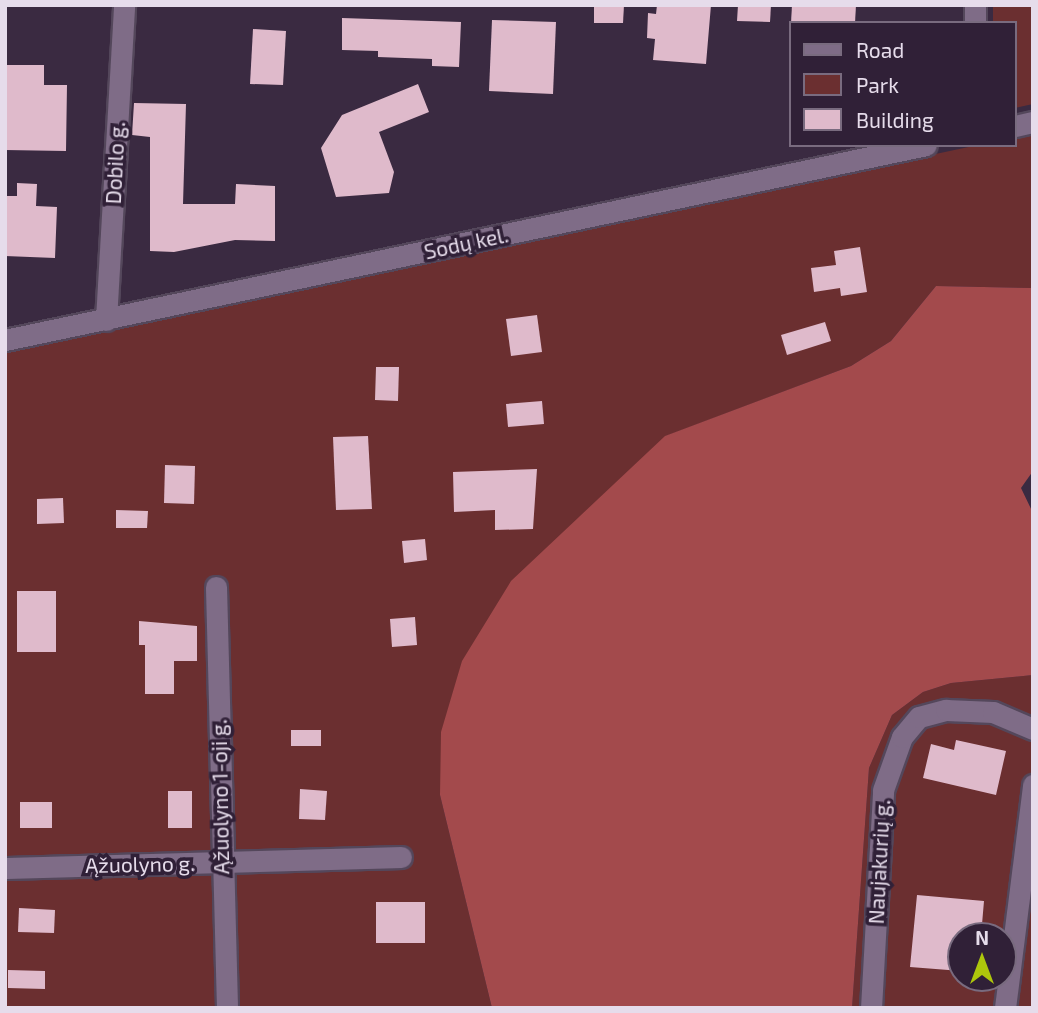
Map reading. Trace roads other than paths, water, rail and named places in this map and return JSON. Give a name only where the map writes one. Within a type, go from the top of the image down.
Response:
[{"type":"street","name":"Dobilo g.","points":[[106,320],[124,5]]},
{"type":"street","name":"Sodų kel.","points":[[5,340],[917,147]]},
{"type":"street","name":"Ąžuolyno 1-oji g.","points":[[216,587],[221,863],[227,1008]]},
{"type":"street","name":"Naujakurių g.","points":[[872,1008],[883,790],[902,737],[919,717],[947,710],[993,712],[1033,729]]},
{"type":"street","points":[[1005,1008],[1033,785]]},
{"type":"street","name":"Ąžuolyno g.","points":[[5,868],[401,857]]}]
